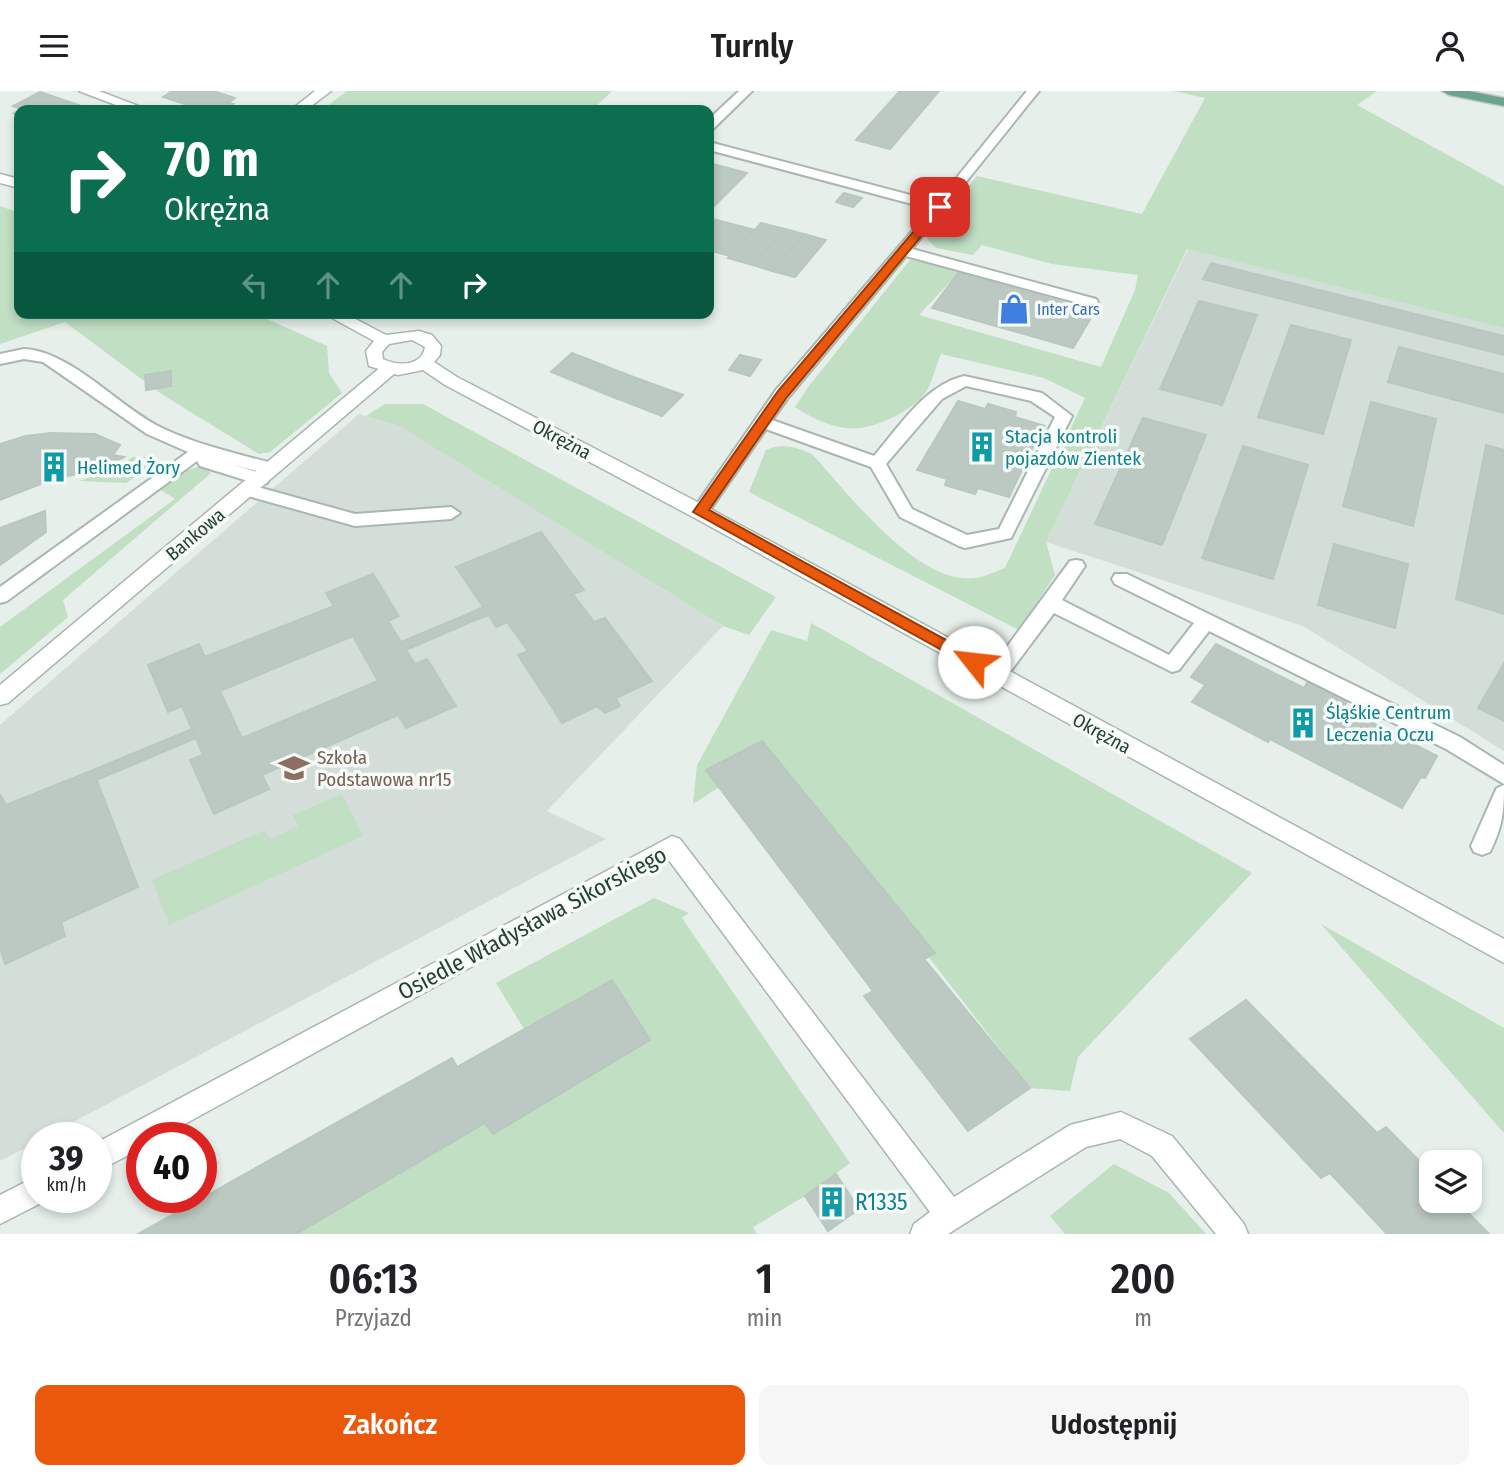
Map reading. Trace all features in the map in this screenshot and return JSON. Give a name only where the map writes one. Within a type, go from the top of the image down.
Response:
[{"type":"main road","points":[[1449,91],[1504,102]]},
{"type":"street","points":[[86,91],[128,105]]},
{"type":"street","points":[[305,105],[324,91]]},
{"type":"street","points":[[343,319],[384,340],[413,335],[426,338],[433,346],[432,355],[424,363],[407,370],[388,370],[375,362],[374,351],[384,340]]},
{"type":"street","name":"Okrężna","points":[[424,363],[451,381],[700,512],[1504,952]]},
{"type":"street","name":"Bankowa","points":[[0,697],[388,370]]},
{"type":"street","name":"Osiedle Władysława Sikorskiego","points":[[112,1148],[672,846],[950,1215]]},
{"type":"street","points":[[924,1234],[950,1215],[1080,1135],[1121,1125],[1162,1146],[1234,1234]]},
{"type":"street","points":[[0,1210],[21,1199]]},
{"type":"lane","points":[[714,121],[746,91]]},
{"type":"lane","points":[[700,512],[782,394],[1034,91]]},
{"type":"lane","points":[[714,147],[940,207]]},
{"type":"lane","points":[[903,251],[1091,302]]},
{"type":"lane","points":[[0,359],[20,352],[31,352],[48,359],[153,430],[355,520],[451,513]]},
{"type":"lane","points":[[763,422],[877,463],[906,513],[965,542],[1005,534],[1064,416],[1036,397],[964,381],[936,395],[877,463]]},
{"type":"lane","points":[[0,596],[200,451]]},
{"type":"lane","points":[[997,675],[1076,566]]},
{"type":"lane","points":[[1121,579],[1453,743],[1504,776]]},
{"type":"lane","points":[[1051,603],[1172,665],[1206,621]]},
{"type":"lane","points":[[1482,846],[1504,794]]},
{"type":"shaded area","points":[[1188,249],[1504,326],[1504,751],[1303,626],[1046,542]]},
{"type":"shaded area","name":"Szkoła Podstawowa nr15","points":[[359,414],[399,426],[723,626],[547,811],[606,839],[73,1122],[21,1122],[21,1150],[0,1161],[0,725]]},
{"type":"green space","points":[[347,91],[612,91],[597,105],[329,105]]},
{"type":"green space","points":[[1173,91],[1377,91],[1357,105],[1504,186],[1504,328],[1187,249],[1046,542],[1055,575],[1019,630],[749,492],[766,450],[784,446],[800,449],[812,454],[885,533],[930,567],[953,577],[975,578],[1005,568],[1085,398],[1044,378],[941,354],[929,386],[921,398],[902,412],[879,423],[867,427],[839,427],[819,421],[795,407],[910,260],[932,263],[958,273],[919,315],[1101,367],[1135,290],[1138,275],[1052,264],[982,245],[973,255],[936,248],[927,239],[932,229],[977,176],[1142,214],[1205,98]]},
{"type":"green space","points":[[0,206],[14,211],[14,319],[267,319],[327,346],[329,373],[342,393],[270,452],[259,454],[163,395],[65,322],[0,344]]},
{"type":"green space","points":[[385,404],[423,404],[776,597],[749,635],[723,626],[399,426],[366,416]]},
{"type":"green space","points":[[133,457],[153,457],[154,464],[126,483],[79,481],[114,469]]},
{"type":"green space","points":[[197,467],[208,469],[211,473],[63,600],[68,617],[0,674],[0,627],[175,499],[159,489]]},
{"type":"green space","points":[[811,623],[1252,873],[1078,1057],[1070,1091],[1030,1088],[762,741],[706,770],[719,787],[693,804],[697,765],[771,630],[807,641]]},
{"type":"green space","points":[[342,794],[363,836],[169,925],[152,880],[265,830],[270,839],[298,826],[293,815]]},
{"type":"green space","points":[[654,898],[689,913],[682,918],[850,1163],[805,1196],[753,1227],[757,1234],[296,1234],[485,1123],[493,1134],[650,1040],[612,980],[524,1029],[496,983]]},
{"type":"green space","points":[[1321,924],[1504,1028],[1504,1133]]},
{"type":"green space","points":[[1114,1164],[1169,1193],[1206,1234],[1065,1234],[1050,1216]]},
{"type":"building","points":[[173,91],[213,91],[235,98],[228,103],[232,105],[188,105],[163,97]]},
{"type":"building","points":[[900,91],[939,91],[890,149],[856,140]]},
{"type":"building","points":[[40,92],[78,105],[15,105]]},
{"type":"building","points":[[714,164],[747,173],[714,206]]},
{"type":"building","points":[[844,193],[862,198],[853,207],[836,202]]},
{"type":"building","points":[[714,219],[755,230],[730,256],[714,251]]},
{"type":"building","points":[[761,223],[785,229],[753,265],[728,258]]},
{"type":"building","points":[[785,229],[804,234],[772,271],[753,265]]},
{"type":"building","points":[[804,234],[826,240],[795,277],[772,271]]},
{"type":"building","points":[[1211,263],[1504,336],[1504,355],[1203,279]]},
{"type":"building","name":"Inter Cars","points":[[958,273],[1095,311],[1073,348],[932,308]]},
{"type":"building","points":[[1199,301],[1257,315],[1222,405],[1160,389]]},
{"type":"building","points":[[1291,325],[1351,340],[1323,434],[1258,417]]},
{"type":"building","points":[[1399,347],[1504,374],[1504,413],[1388,382]]},
{"type":"building","points":[[572,353],[639,379],[618,399],[551,372]]},
{"type":"building","points":[[740,355],[761,360],[750,376],[729,370]]},
{"type":"building","points":[[171,371],[171,386],[146,390],[145,375]]},
{"type":"building","points":[[639,379],[683,395],[662,416],[618,399]]},
{"type":"building","name":"Stacja kontroli pojazdów Zientek","points":[[958,401],[985,409],[988,404],[1016,412],[1015,417],[1045,426],[1009,497],[978,488],[975,494],[945,485],[947,479],[917,470]]},
{"type":"building","points":[[1371,402],[1436,419],[1413,526],[1343,506]]},
{"type":"building","points":[[1143,418],[1206,435],[1162,545],[1095,524]]},
{"type":"building","name":"Helimed Żory","points":[[51,433],[95,434],[120,445],[113,455],[124,457],[101,470],[56,478],[0,500],[0,444],[26,436]]},
{"type":"building","points":[[1486,445],[1504,450],[1504,614],[1456,599]]},
{"type":"building","points":[[1243,446],[1308,465],[1273,579],[1202,558]]},
{"type":"building","points":[[45,511],[46,532],[0,565],[0,528]]},
{"type":"building","points":[[541,532],[584,590],[573,594],[594,622],[605,618],[652,681],[616,698],[620,706],[605,713],[597,706],[562,723],[518,655],[528,651],[507,622],[496,627],[489,615],[473,621],[468,614],[483,607],[456,567]]},
{"type":"building","points":[[1334,544],[1408,564],[1395,628],[1318,605]]},
{"type":"building","points":[[373,574],[399,616],[388,621],[401,642],[415,664],[427,659],[456,706],[406,728],[398,715],[262,775],[269,789],[214,814],[190,760],[203,755],[182,706],[168,712],[148,665],[199,644],[205,657],[334,606],[326,593]],"holes":[[[353,636],[378,681],[242,738],[220,691]]]},
{"type":"building","points":[[468,614],[473,621],[406,650],[401,642]]},
{"type":"building","name":"Śląśkie Centrum Leczenia Oczu","points":[[1216,644],[1304,688],[1309,680],[1348,700],[1343,708],[1437,756],[1425,778],[1421,777],[1402,808],[1270,739],[1268,742],[1192,702],[1205,685],[1191,677]]},
{"type":"building","points":[[1504,663],[1504,721],[1478,708]]},
{"type":"building","points":[[192,729],[196,738],[97,780],[93,770]]},
{"type":"building","points":[[762,741],[935,953],[924,959],[1030,1088],[968,1131],[864,996],[873,991],[706,770]]},
{"type":"building","points":[[93,770],[138,887],[61,922],[65,936],[5,964],[0,948],[0,795],[6,805]]},
{"type":"building","points":[[612,980],[650,1040],[493,1134],[485,1123],[296,1234],[138,1234],[175,1213],[217,1213],[217,1190],[452,1058],[457,1067]]},
{"type":"building","points":[[1246,1000],[1377,1133],[1386,1127],[1419,1161],[1419,1213],[1469,1213],[1489,1234],[1387,1234],[1330,1173],[1321,1178],[1190,1039]]},
{"type":"building","name":"R1335","points":[[836,1174],[859,1209],[828,1231],[805,1196]]},
{"type":"place","name":"Inter Cars","points":[[1014,309]]},
{"type":"place","name":"Stacja kontroli pojazdów Zientek","points":[[982,447]]},
{"type":"place","name":"Helimed Żory","points":[[54,467]]},
{"type":"place","name":"Śląśkie Centrum Leczenia Oczu","points":[[1303,723]]},
{"type":"place","name":"Szkoła Podstawowa nr15","points":[[294,768]]},
{"type":"place","name":"R1335","points":[[832,1202]]},
{"type":"route","points":[[940,207],[782,394],[700,512],[974,662]]}]
